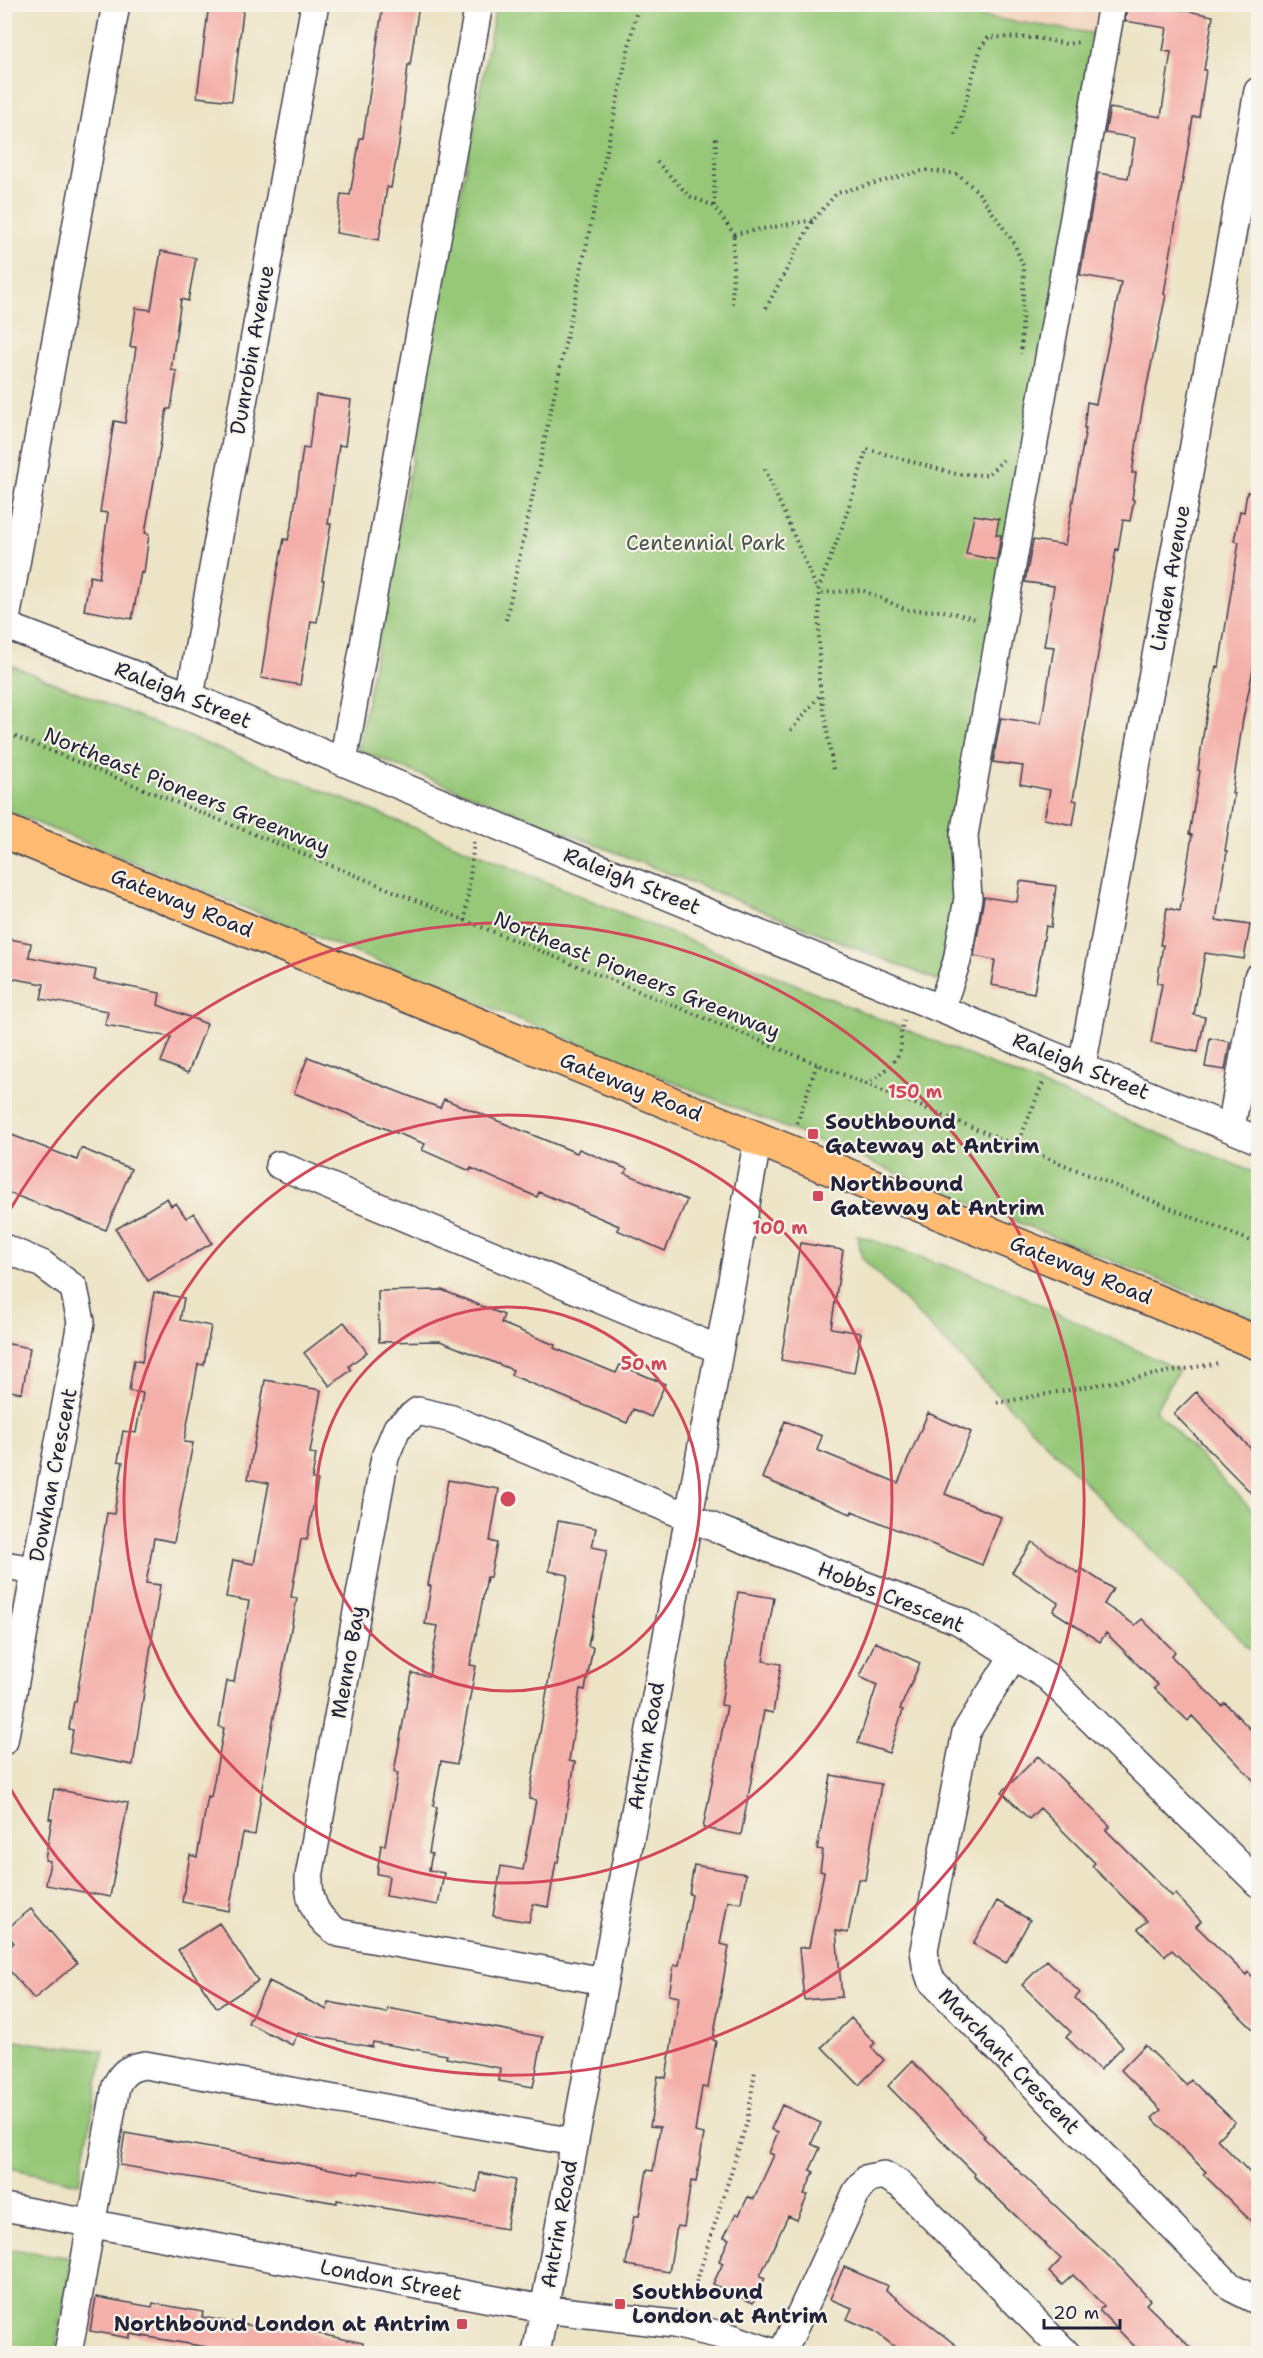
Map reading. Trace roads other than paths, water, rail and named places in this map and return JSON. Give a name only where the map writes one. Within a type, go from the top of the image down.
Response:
[{"type":"main road","name":"Gateway Road","points":[[4,831],[1258,1343]]},
{"type":"street","points":[[5,625],[116,4]]},
{"type":"street","name":"Dunrobin Avenue","points":[[190,696],[315,4]]},
{"type":"street","points":[[343,762],[479,4]]},
{"type":"street","points":[[941,1008],[957,961],[968,898],[964,835],[1112,4]]},
{"type":"street","name":"Linden Avenue","points":[[1082,1066],[1258,91]]},
{"type":"street","name":"Raleigh Street","points":[[5,625],[190,696],[343,762],[1258,1140]]},
{"type":"street","points":[[1231,1128],[1258,977]]},
{"type":"street","name":"Antrim Road","points":[[536,2354],[758,1138]]},
{"type":"street","points":[[279,1165],[718,1349]]},
{"type":"street","name":"Dowhan Crescent","points":[[4,1248],[42,1264],[74,1288],[81,1322],[4,1741]]},
{"type":"street","name":"Menno Bay","points":[[604,1981],[339,1934],[322,1921],[315,1911],[311,1900],[309,1877],[385,1457],[397,1428],[418,1411],[452,1419],[688,1516]]},
{"type":"street","name":"Hobbs Crescent","points":[[688,1516],[959,1621],[1014,1655],[1048,1677],[1258,1883]]},
{"type":"street","points":[[4,1565],[35,1570]]},
{"type":"street","name":"Marchant Crescent","points":[[1014,1655],[966,1732],[924,1950],[931,1980],[1232,2288],[1258,2301]]},
{"type":"street","points":[[68,2354],[116,2086],[126,2071],[135,2067],[146,2065],[574,2142]]},
{"type":"street","points":[[782,2354],[857,2192],[868,2178],[884,2175],[901,2185],[1067,2354]]},
{"type":"street","name":"London Street","points":[[4,2207],[544,2309],[674,2324],[729,2337],[777,2354]]},
{"type":"place","name":"Southbound Gateway at Antrim","points":[[813,1134]]},
{"type":"place","name":"Northbound Gateway at Antrim","points":[[818,1196]]},
{"type":"place","name":"Southbound London at Antrim","points":[[620,2304]]},
{"type":"place","name":"Northbound London at Antrim","points":[[462,2324]]},
{"type":"park label","name":"Centennial Park","points":[[706,543]]}]
